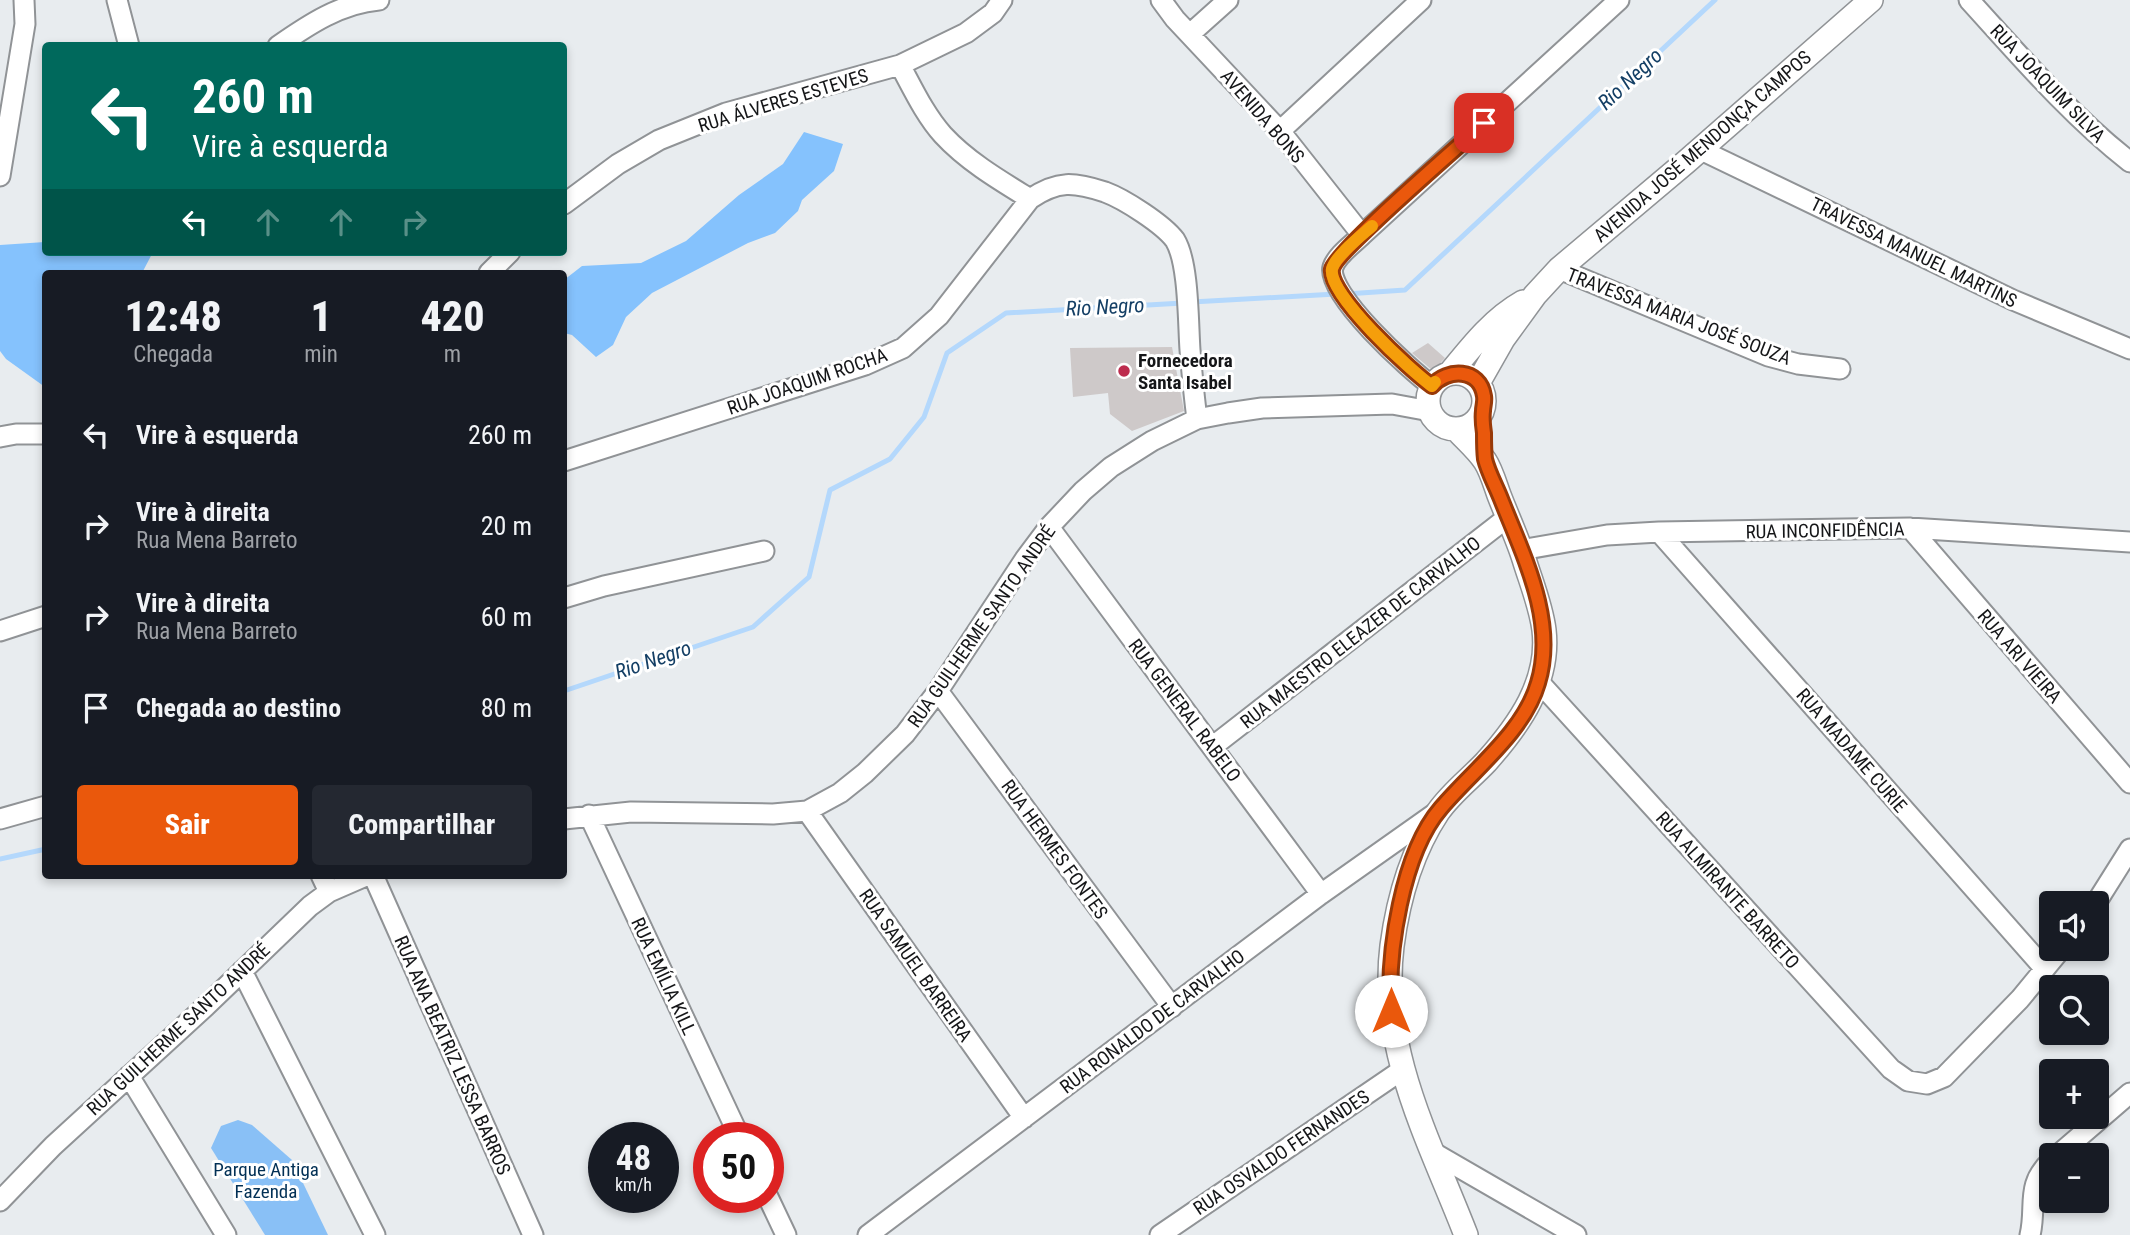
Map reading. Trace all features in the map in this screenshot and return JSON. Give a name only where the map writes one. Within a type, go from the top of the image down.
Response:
[{"type":"main road","name":"AVENIDA JOSÉ MENDONÇA CAMPOS","points":[[1478,383],[1503,339],[1535,295],[1559,269],[1701,150],[1871,0]]},
{"type":"main road","name":"AVENIDA JOSÉ MENDONÇA CAMPOS","points":[[1435,390],[1487,329],[1510,309],[1535,295]]},
{"type":"main road","points":[[1466,1235],[1402,1070],[1392,1028],[1390,993],[1392,947],[1403,891],[1418,848],[1439,810],[1510,733],[1531,701],[1539,682],[1544,633],[1521,550],[1486,461],[1483,411],[1485,397],[1471,376],[1461,373],[1435,390],[1436,420],[1445,427],[1467,427],[1476,421],[1483,411]]},
{"type":"main road","points":[[1456,429],[1486,461]]},
{"type":"street","points":[[0,176],[25,24],[24,0]]},
{"type":"street","points":[[117,0],[128,42]]},
{"type":"street","points":[[284,42],[338,9],[364,1],[379,0]]},
{"type":"street","name":"RUA ÁLVERES ESTEVES","points":[[567,202],[618,164],[670,136],[726,113],[900,65],[966,33],[993,13],[1002,0]]},
{"type":"street","name":"AVENIDA BONS","points":[[1161,0],[1280,131],[1362,235]]},
{"type":"street","points":[[1190,34],[1227,0]]},
{"type":"street","points":[[1280,131],[1421,0]]},
{"type":"street","name":"RUA JOAQUIM SILVA","points":[[1969,0],[2045,83],[2103,141],[2130,162]]},
{"type":"street","points":[[1435,390],[1385,346],[1354,310],[1337,286],[1332,268],[1362,235],[1607,4]]},
{"type":"street","points":[[900,65],[923,108],[942,134],[969,159],[1030,199],[1059,185],[1076,183],[1113,195],[1164,228],[1175,241],[1182,257],[1197,419]]},
{"type":"street","name":"TRAVESSA MANUEL MARTINS","points":[[1701,150],[2014,300],[2130,349]]},
{"type":"street","name":"RUA JOAQUIM ROCHA","points":[[567,460],[865,365],[903,348],[939,316],[1030,199]]},
{"type":"street","points":[[492,270],[506,256]]},
{"type":"street","name":"TRAVESSA MARIA JOSÉ SOUZA","points":[[1559,269],[1769,356],[1840,369]]},
{"type":"street","name":"RUA GUILHERME SANTO ANDRÉ","points":[[567,819],[631,812],[773,814],[807,811],[840,793],[905,734],[938,691],[1049,527],[1083,491],[1111,467],[1152,441],[1197,419],[1262,408],[1392,404],[1435,390]]},
{"type":"street","points":[[0,437],[42,434]]},
{"type":"street","name":"RUA MAESTRO ELEAZER DE CARVALHO","points":[[1212,747],[1508,517]]},
{"type":"street","name":"RUA GENERAL RABELO","points":[[1049,527],[1321,894]]},
{"type":"street","name":"RUA INCONFIDÊNCIA","points":[[1521,550],[1606,535],[1659,532],[1910,528],[2130,542]]},
{"type":"street","name":"RUA ARI VIEIRA","points":[[1910,528],[2130,783]]},
{"type":"street","name":"RUA MADAME CURIE","points":[[1659,532],[2045,968]]},
{"type":"street","points":[[567,597],[604,586],[764,551]]},
{"type":"street","points":[[0,631],[42,617]]},
{"type":"street","name":"RUA ALMIRANTE BARRETO","points":[[1539,682],[1891,1069],[1908,1081],[1927,1084],[1944,1077],[2020,999],[2045,968]]},
{"type":"street","name":"RUA HERMES FONTES","points":[[938,691],[1172,1007]]},
{"type":"street","points":[[0,819],[42,807]]},
{"type":"street","name":"RUA RONALDO DE CARVALHO","points":[[868,1235],[1321,894],[1439,810]]},
{"type":"street","name":"RUA SAMUEL BARREIRA","points":[[807,811],[1024,1118]]},
{"type":"street","name":"RUA EMÍLIA KILL","points":[[589,815],[733,1122]]},
{"type":"street","points":[[2104,891],[2130,849]]},
{"type":"street","name":"RUA GUILHERME SANTO ANDRÉ","points":[[0,1201],[53,1146],[310,906],[325,883],[348,879]]},
{"type":"street","name":"RUA ANA BEATRIZ LESSA BARROS","points":[[373,879],[533,1235]]},
{"type":"street","points":[[2045,968],[2051,961]]},
{"type":"street","points":[[242,971],[375,1235]]},
{"type":"street","name":"RUA OSVALDO FERNANDES","points":[[1160,1235],[1402,1070]]},
{"type":"street","points":[[129,1076],[226,1235]]},
{"type":"street","points":[[2072,1143],[2130,1093]]},
{"type":"street","points":[[1434,1153],[1576,1235]]},
{"type":"street","points":[[2031,1235],[2033,1188],[2039,1175]]},
{"type":"street","points":[[776,1213],[786,1235]]},
{"type":"green space","name":"Parque Antiga Fazenda","points":[[238,1120],[252,1125],[292,1160],[328,1235],[265,1235],[211,1148],[221,1126]]},
{"type":"shaded area","points":[[804,132],[843,144],[834,171],[802,200],[798,211],[775,233],[748,243],[652,293],[626,317],[613,345],[596,357],[572,335],[567,334],[567,278],[582,266],[641,263],[686,241],[739,195],[783,164]]},
{"type":"shaded area","points":[[42,242],[42,256],[151,256],[144,270],[42,270],[42,385],[6,359],[0,351],[0,245]]},
{"type":"building","points":[[1428,343],[1445,358],[1433,371],[1412,353]]},
{"type":"building","name":"Fornecedora Santa Isabel","points":[[1172,347],[1184,411],[1132,431],[1110,414],[1108,393],[1073,397],[1070,348]]},
{"type":"waterway","name":"Rio Negro","points":[[1346,294],[1405,290],[1715,0]]},
{"type":"waterway","name":"Rio Negro","points":[[1192,302],[1336,294]]},
{"type":"waterway","name":"Rio Negro","points":[[567,690],[753,627],[809,577],[830,490],[890,459],[924,417],[947,353],[1006,313],[1183,303]]},
{"type":"waterway","name":"Rio Negro","points":[[0,859],[42,850]]},
{"type":"slow traffic","points":[[1372,226],[1337,260],[1332,268],[1333,277],[1354,310],[1385,346],[1432,386],[1435,382]]},
{"type":"place","name":"Fornecedora Santa Isabel","points":[[1124,371]]},
{"type":"route","points":[[1391,1011],[1392,947],[1403,891],[1418,848],[1439,810],[1510,733],[1531,701],[1539,682],[1544,633],[1521,550],[1486,461],[1483,389],[1471,376],[1461,373],[1443,375],[1432,386],[1417,375],[1385,346],[1354,310],[1337,286],[1332,268],[1362,235],[1484,123]]}]
